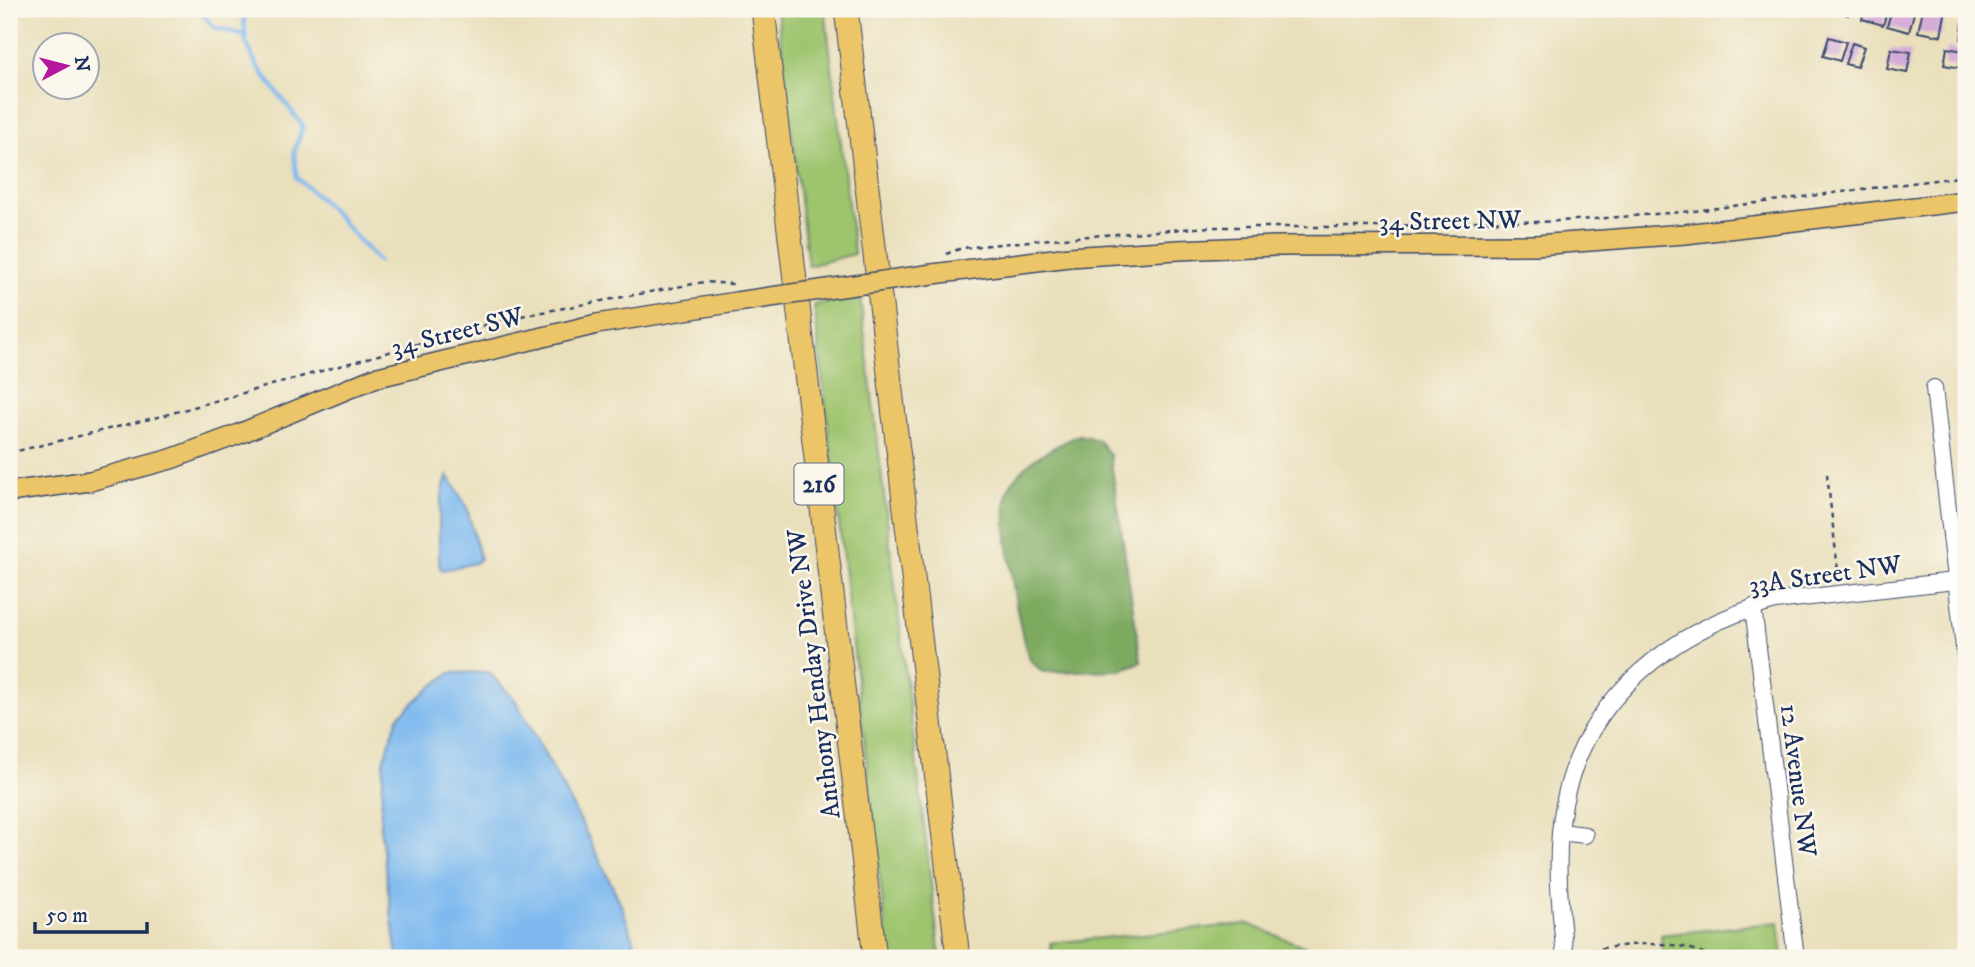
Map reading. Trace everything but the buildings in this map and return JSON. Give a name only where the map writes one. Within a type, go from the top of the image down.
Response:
[{"type":"highway","name":"Anthony Henday Drive NW","points":[[763,9],[875,958]]},
{"type":"highway","points":[[846,9],[958,958]]},
{"type":"main road","name":"34 Street NW","points":[[933,274],[1069,257],[1178,250],[1276,246],[1536,245],[1685,234],[1966,201]]},
{"type":"main road","name":"34 Street SW","points":[[9,492],[90,481],[171,458],[239,434],[374,379],[597,324],[738,293],[933,274]]},
{"type":"street","points":[[1934,388],[1966,665]]},
{"type":"street","name":"33A Street NW","points":[[1569,955],[1558,876],[1561,832],[1570,780],[1595,727],[1633,677],[1665,651],[1706,626],[1753,607],[1775,601],[1955,581]]},
{"type":"street","name":"12 Avenue NW","points":[[1753,607],[1796,958]]},
{"type":"street","points":[[1561,832],[1585,835]]},
{"type":"path","points":[[1694,211],[1966,177]]},
{"type":"path","points":[[9,453],[158,417],[510,318],[704,282],[738,293]]},
{"type":"path","points":[[1827,474],[1841,593]]},
{"type":"path","points":[[1569,955],[1668,943],[1703,952],[1713,958]]},
{"type":"green space","points":[[777,9],[825,9],[854,254],[808,266]]},
{"type":"green space","points":[[860,297],[940,958],[889,958],[814,305]]},
{"type":"green space","points":[[1079,435],[1098,440],[1110,455],[1141,662],[1120,670],[1043,672],[1031,661],[1021,629],[1008,548],[1006,502],[1008,490],[1029,463]]},
{"type":"green space","points":[[1779,922],[1783,958],[1663,958],[1661,935]]},
{"type":"green space","points":[[1248,924],[1333,958],[1053,958],[1050,943]]},
{"type":"water","points":[[448,475],[467,508],[480,559],[475,563],[443,570],[439,562],[439,518]]},
{"type":"water","points":[[489,672],[516,701],[578,816],[620,902],[640,958],[397,958],[380,827],[384,760],[398,717],[425,692],[450,673]]},
{"type":"waterway","points":[[197,9],[215,28],[244,35]]},
{"type":"waterway","points":[[243,9],[246,42],[257,66],[303,126],[294,152],[297,178],[328,206],[378,261]]}]
